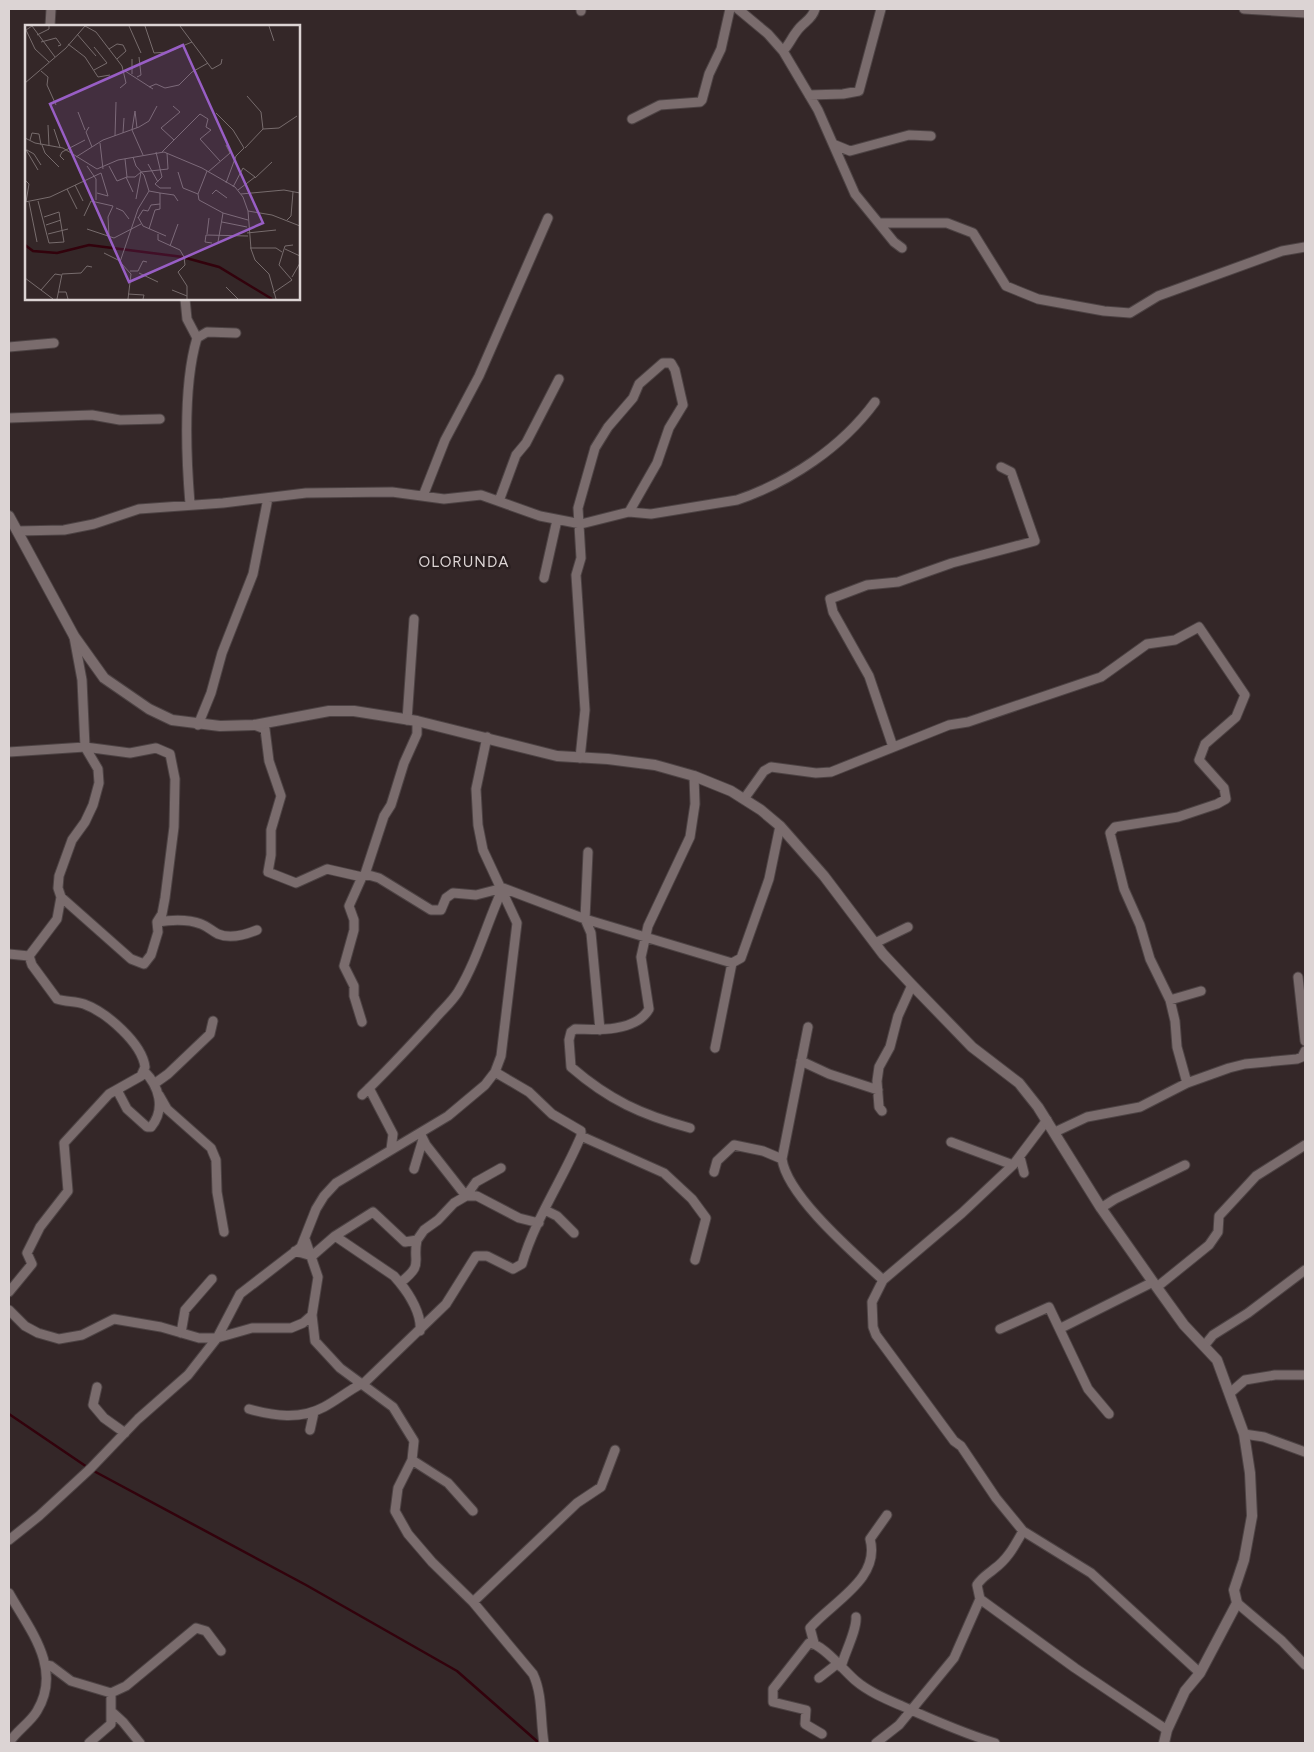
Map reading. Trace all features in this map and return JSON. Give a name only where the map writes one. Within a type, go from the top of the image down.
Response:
[{"type":"street","points":[[50,25],[52,9]]},
{"type":"street","points":[[632,119],[660,105],[700,102],[702,100],[709,74],[721,48],[730,9]]},
{"type":"street","points":[[738,9],[768,34],[783,51],[809,95],[856,194],[894,242],[902,248]]},
{"type":"street","points":[[783,51],[791,43],[797,30],[808,23],[816,9]]},
{"type":"street","points":[[809,95],[843,94],[859,91],[881,9]]},
{"type":"street","points":[[1244,9],[1305,13]]},
{"type":"street","points":[[833,144],[850,151],[909,135],[931,136]]},
{"type":"street","points":[[423,496],[445,440],[479,376],[548,218]]},
{"type":"street","points":[[879,223],[947,223],[973,233],[1006,286],[1038,299],[1130,313],[1158,296],[1282,251],[1305,247]]},
{"type":"street","points":[[185,300],[187,319],[197,338]]},
{"type":"street","points":[[190,504],[187,434],[191,359],[197,338],[207,332],[236,333]]},
{"type":"street","points":[[9,347],[54,343]]},
{"type":"street","points":[[580,758],[585,710],[576,575],[581,558],[581,524],[578,508],[595,448],[608,427],[633,398],[639,384],[663,363],[671,363],[675,370],[682,405],[669,428],[657,463],[629,512]]},
{"type":"street","points":[[499,501],[516,455],[526,443],[559,379]]},
{"type":"street","points":[[17,531],[64,530],[94,524],[139,509],[223,503],[306,493],[392,492],[444,499],[472,495],[499,501],[557,520],[581,524],[629,512],[651,514],[737,500],[750,495],[812,462],[841,439],[874,402]]},
{"type":"street","points":[[9,418],[92,415],[120,420],[160,419]]},
{"type":"street","points":[[893,747],[869,676],[833,612],[830,599],[867,585],[898,582],[952,564],[1035,541],[1011,472],[1001,467]]},
{"type":"street","points":[[198,725],[211,693],[222,653],[253,574],[268,498]]},
{"type":"street","points":[[9,516],[74,636],[104,678],[120,690],[172,720],[198,725],[254,725],[328,711],[354,711],[412,720],[487,737],[557,756],[655,766],[694,776],[731,791],[780,826],[824,876],[875,943],[912,985],[972,1047],[1019,1083],[1047,1120],[1101,1208],[1155,1285],[1184,1325],[1217,1360],[1244,1434],[1250,1473],[1252,1516],[1244,1560],[1234,1590],[1237,1602],[1282,1641],[1305,1665]]},
{"type":"street","points":[[544,578],[557,520]]},
{"type":"street","points":[[362,1022],[354,996],[354,986],[344,966],[354,930],[354,920],[349,906],[364,876],[384,816],[391,805],[404,763],[417,734],[412,720],[414,619]]},
{"type":"street","points":[[744,799],[764,771],[771,767],[816,774],[832,772],[949,725],[968,722],[1101,677],[1147,644],[1175,640],[1199,627],[1245,695],[1236,717],[1205,744],[1199,760],[1224,788],[1226,799],[1217,804],[1178,817],[1119,825],[1112,828],[1110,833],[1124,889],[1140,924],[1150,959],[1170,1000],[1175,1021],[1177,1047],[1188,1084]]},
{"type":"street","points":[[29,956],[57,920],[61,897],[58,888],[59,876],[72,840],[85,822],[99,783],[98,769],[85,746],[82,680],[74,636]]},
{"type":"street","points":[[254,725],[265,729],[269,761],[281,796],[271,830],[271,855],[268,872],[296,883],[327,869],[379,878],[431,910],[441,910],[446,898],[453,893],[476,894],[503,888],[585,919],[732,963],[741,958],[769,878],[780,826]]},
{"type":"street","points":[[9,1540],[46,1509],[125,1433],[138,1418],[188,1375],[217,1338],[240,1294],[295,1251],[305,1239],[316,1209],[336,1183],[391,1149],[422,1136],[468,1101],[495,1072],[501,1056],[508,1012],[517,923],[503,888],[484,850],[475,799],[487,737]]},
{"type":"street","points":[[9,752],[85,746],[130,753],[156,748],[165,750],[172,757],[175,779],[174,827],[166,898],[162,914],[157,922],[158,932],[150,955],[144,964],[131,958],[61,897]]},
{"type":"street","points":[[690,1128],[650,1117],[596,1088],[571,1067],[569,1040],[571,1032],[575,1029],[600,1030],[618,1028],[642,1016],[649,1008],[642,957],[646,936],[656,908],[690,837],[695,804],[694,776]]},
{"type":"street","points":[[588,852],[585,919],[591,933],[600,1030]]},
{"type":"street","points":[[362,1095],[419,1039],[458,991],[477,956],[483,935],[489,926],[494,903],[503,888]]},
{"type":"street","points":[[157,922],[170,920],[200,923],[220,934],[230,936],[244,935],[257,930]]},
{"type":"street","points":[[875,943],[908,927]]},
{"type":"street","points":[[9,954],[29,956]]},
{"type":"street","points":[[9,1292],[32,1264],[27,1253],[40,1227],[68,1191],[64,1143],[109,1094],[140,1076],[144,1071],[145,1062],[125,1033],[105,1016],[86,1005],[57,999],[38,974],[29,956]]},
{"type":"street","points":[[715,1048],[732,963]]},
{"type":"street","points":[[1298,977],[1305,1041]]},
{"type":"street","points":[[882,1111],[879,1107],[879,1066],[890,1046],[898,1016],[912,985]]},
{"type":"street","points":[[1170,1000],[1201,991]]},
{"type":"street","points":[[154,1084],[168,1074],[210,1034],[213,1021]]},
{"type":"street","points":[[808,1027],[782,1159],[784,1173],[828,1228],[884,1280]]},
{"type":"street","points":[[1055,1132],[1087,1117],[1140,1107],[1188,1084],[1245,1064],[1300,1058],[1305,1051]]},
{"type":"street","points":[[801,1060],[829,1074],[878,1090]]},
{"type":"street","points":[[144,1071],[154,1084],[167,1109],[211,1148],[216,1160],[217,1192],[224,1232]]},
{"type":"street","points":[[249,1409],[282,1416],[300,1416],[314,1412],[361,1385],[420,1331],[446,1304],[476,1256],[487,1256],[513,1269],[522,1264],[527,1248],[545,1210],[569,1165],[581,1136],[581,1131],[552,1114],[528,1092],[495,1072]]},
{"type":"street","points":[[369,1088],[393,1134],[391,1149]]},
{"type":"street","points":[[117,1090],[127,1109],[147,1127],[151,1127],[155,1123],[159,1109],[160,1094]]},
{"type":"street","points":[[1047,1120],[1013,1165],[962,1213],[884,1280],[872,1302],[873,1327],[876,1335],[954,1441],[961,1446],[968,1460],[980,1471],[996,1498],[1023,1531],[1091,1573],[1200,1673]]},
{"type":"street","points":[[414,1169],[422,1136]]},
{"type":"street","points":[[422,1136],[466,1196]]},
{"type":"street","points":[[581,1136],[664,1173],[692,1200],[706,1218],[695,1260]]},
{"type":"street","points":[[951,1142],[1013,1165]]},
{"type":"street","points":[[714,1172],[717,1161],[734,1145],[763,1151],[782,1159]]},
{"type":"street","points":[[1061,1328],[1155,1285],[1209,1245],[1218,1232],[1219,1216],[1245,1187],[1256,1176],[1305,1145]]},
{"type":"street","points":[[1020,1157],[1024,1173]]},
{"type":"street","points":[[1101,1208],[1185,1165]]},
{"type":"street","points":[[400,1283],[418,1263],[417,1240],[424,1230],[438,1220],[454,1203],[466,1196],[476,1182],[501,1168]]},
{"type":"street","points":[[466,1196],[477,1196],[518,1218],[539,1223]]},
{"type":"street","points":[[545,1210],[557,1216],[574,1233]]},
{"type":"street","points":[[312,1256],[335,1236],[373,1212],[405,1242],[417,1240]]},
{"type":"street","points":[[335,1236],[394,1276],[409,1295],[421,1323],[420,1331]]},
{"type":"street","points":[[305,1239],[318,1276],[312,1314],[314,1341],[340,1368],[393,1407],[414,1441],[412,1460],[398,1488],[395,1511],[408,1534],[432,1562],[473,1602],[533,1674],[539,1686],[540,1725],[544,1743]]},
{"type":"street","points":[[295,1251],[312,1256]]},
{"type":"street","points":[[1204,1346],[1213,1335],[1248,1313],[1305,1270]]},
{"type":"street","points":[[181,1333],[185,1310],[212,1279]]},
{"type":"street","points":[[1000,1329],[1049,1308],[1061,1328],[1072,1359],[1088,1389],[1109,1414]]},
{"type":"street","points":[[9,1310],[25,1326],[38,1333],[59,1339],[82,1335],[114,1319],[199,1338],[217,1338],[252,1328],[291,1328],[303,1323],[312,1314]]},
{"type":"street","points":[[1230,1393],[1245,1380],[1275,1375],[1305,1375]]},
{"type":"street","points":[[97,1387],[92,1405],[104,1418],[125,1433]]},
{"type":"street","points":[[310,1430],[314,1412]]},
{"type":"street","points":[[1244,1434],[1264,1437],[1305,1452]]},
{"type":"street","points":[[473,1602],[578,1503],[601,1487],[615,1450]]},
{"type":"street","points":[[412,1460],[448,1483],[473,1511]]},
{"type":"street","points":[[887,1515],[870,1539],[874,1552],[863,1578],[823,1613],[810,1628],[814,1643],[856,1681],[874,1693],[949,1728],[994,1743]]},
{"type":"street","points":[[876,1743],[899,1725],[954,1658],[980,1599],[977,1585],[982,1577],[995,1569],[1012,1551],[1023,1531]]},
{"type":"street","points":[[9,1593],[40,1644],[46,1665],[44,1694],[37,1711],[9,1743]]},
{"type":"street","points":[[980,1599],[1074,1668],[1167,1730]]},
{"type":"street","points":[[1164,1743],[1167,1730],[1185,1691],[1200,1673],[1237,1602]]},
{"type":"street","points":[[819,1678],[839,1665],[857,1626],[856,1617]]},
{"type":"street","points":[[46,1665],[51,1666],[71,1681],[111,1693],[126,1686],[196,1628],[206,1631],[221,1650]]},
{"type":"street","points":[[814,1643],[809,1643],[805,1647],[773,1689],[773,1702],[806,1710],[805,1724],[822,1734]]},
{"type":"street","points":[[89,1743],[111,1724],[111,1693]]},
{"type":"street","points":[[111,1711],[123,1722],[140,1743]]},
{"type":"waterway","points":[[9,1414],[90,1469],[306,1585],[457,1671],[539,1743]]},
{"type":"district","name":"OLORUNDA","points":[[464,562]]}]
